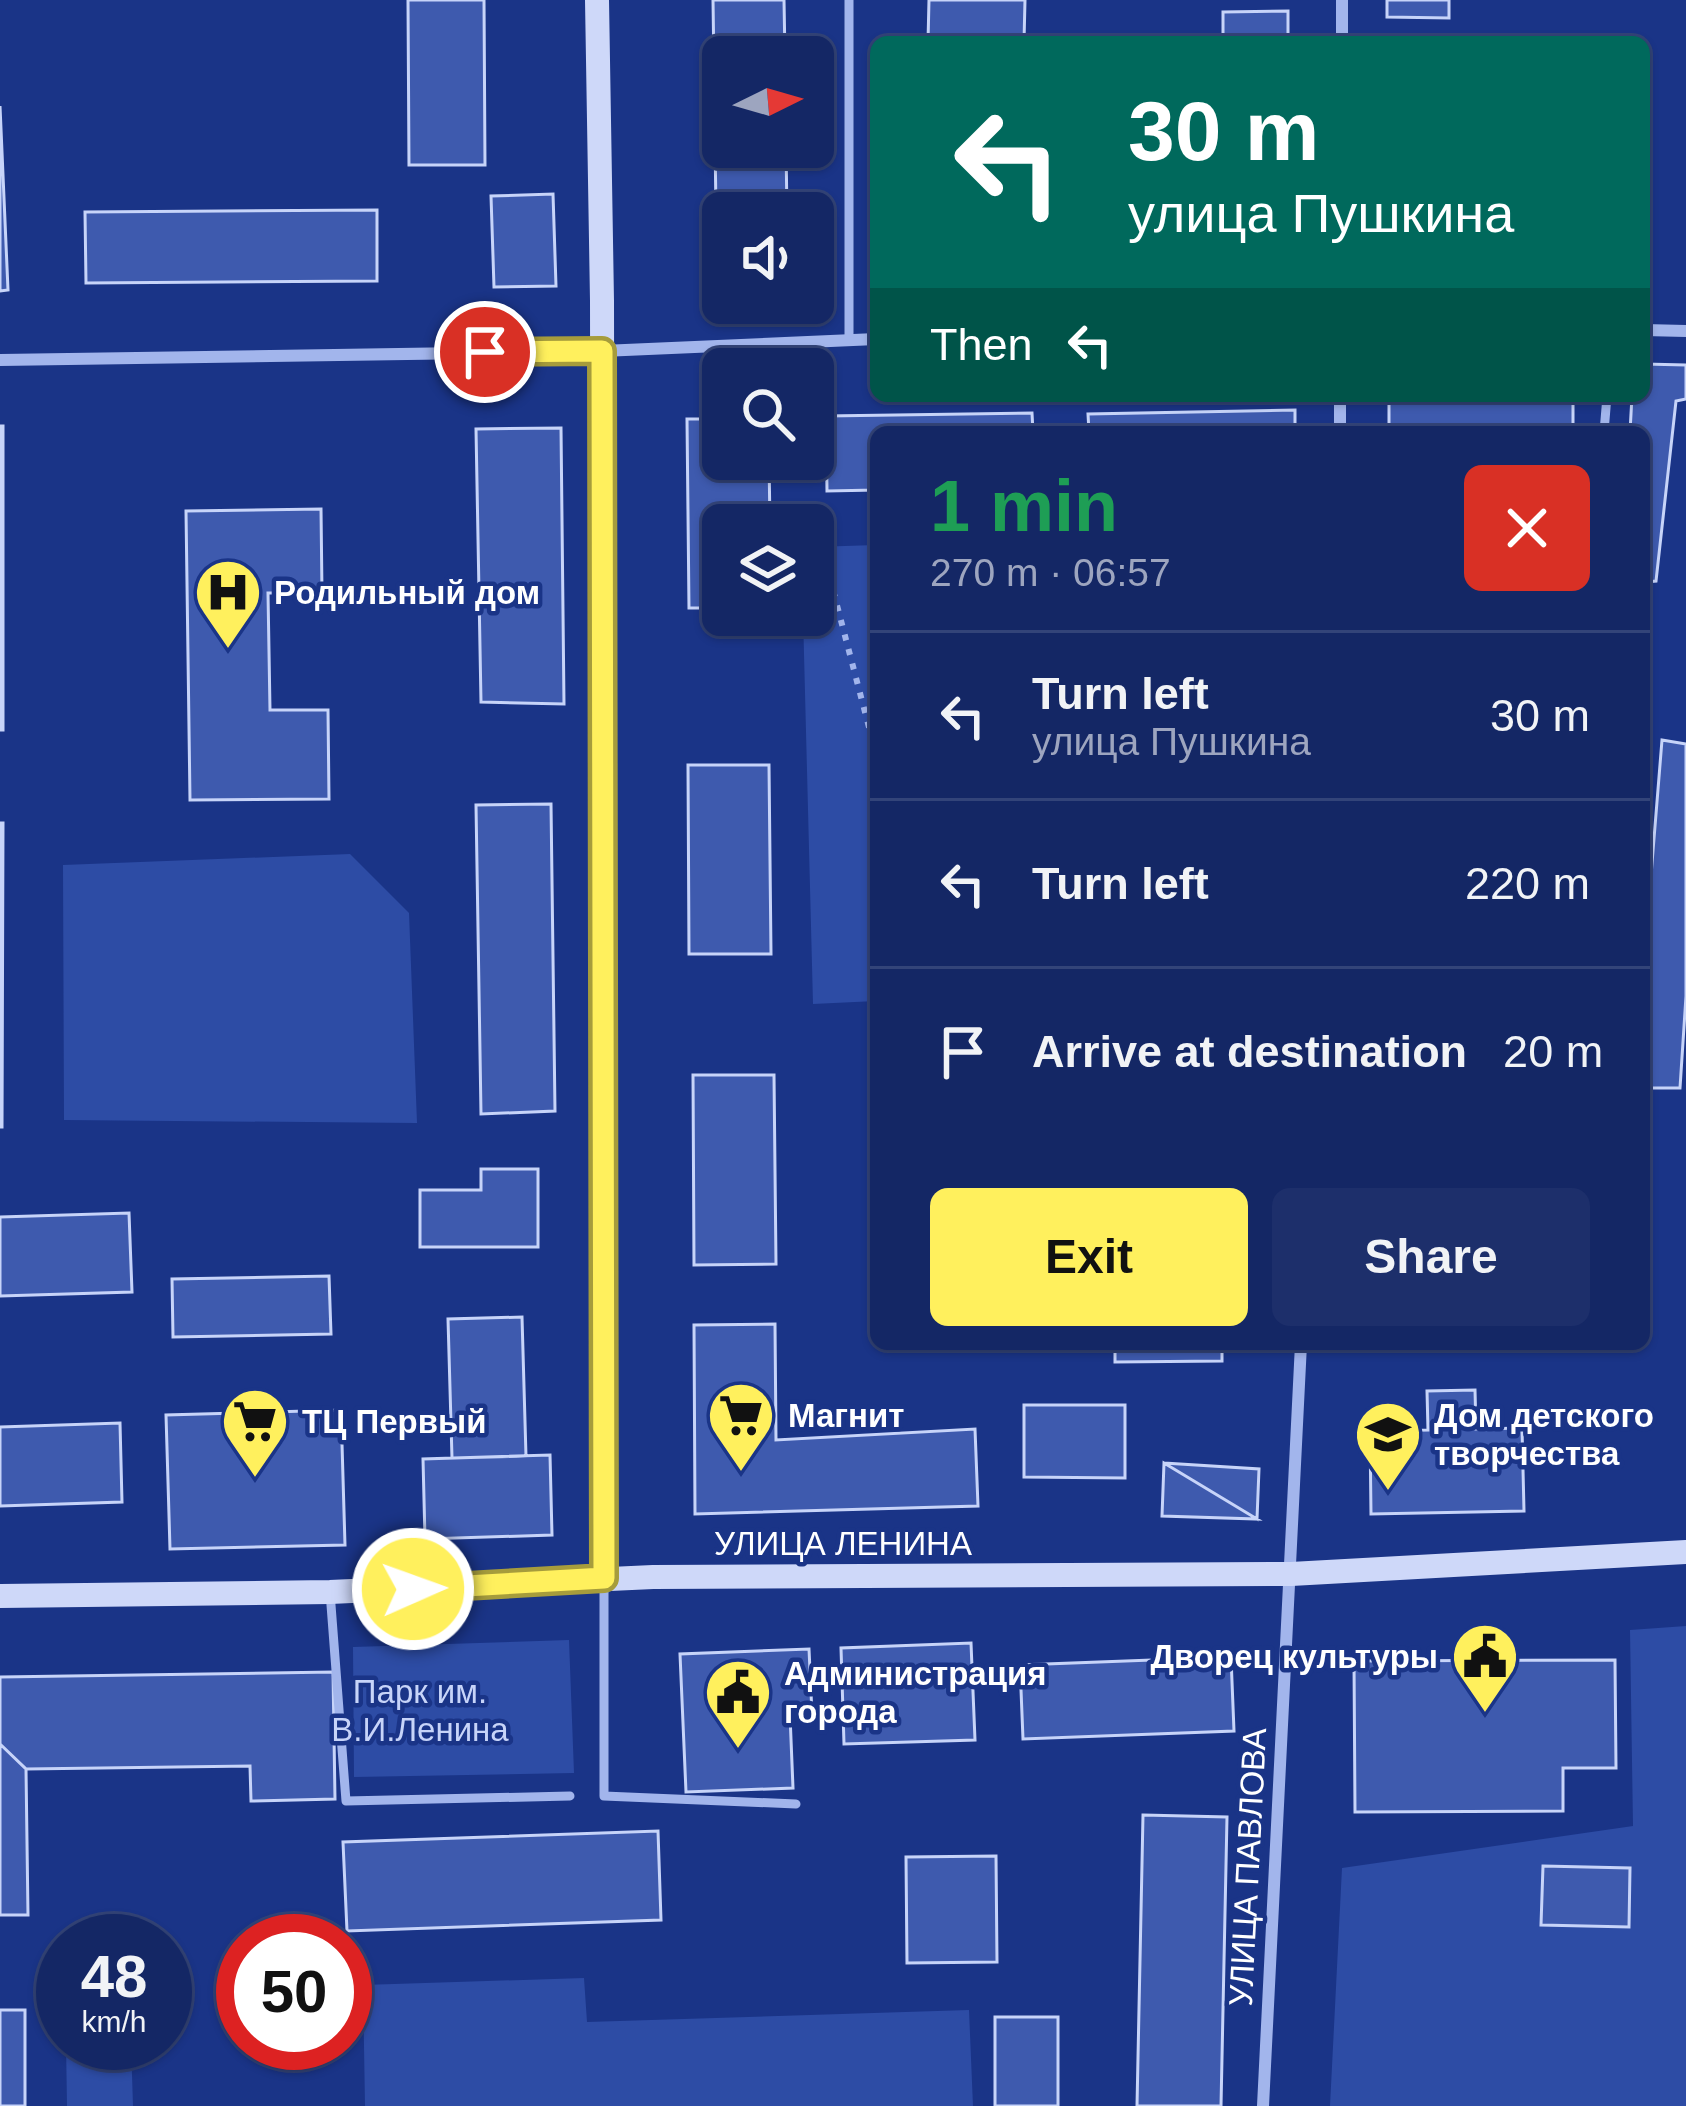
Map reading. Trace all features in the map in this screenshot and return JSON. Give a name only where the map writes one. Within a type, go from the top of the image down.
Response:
[{"type":"main road","points":[[597,0],[604,1578]]},
{"type":"main road","name":"УЛИЦА ЛЕНИНА","points":[[0,1596],[330,1592],[538,1585],[604,1578],[1291,1574],[1686,1552]]},
{"type":"street","points":[[1342,0],[1342,36]]},
{"type":"street","points":[[1650,330],[1686,331]]},
{"type":"street","points":[[0,360],[602,351],[870,339]]},
{"type":"street","name":"УЛИЦА ПАВЛОВА","points":[[1263,2106],[1301,1350]]},
{"type":"lane","points":[[849,0],[849,340]]},
{"type":"lane","points":[[604,1578],[604,1796],[796,1804]]},
{"type":"lane","points":[[330,1592],[346,1801],[570,1796]]},
{"type":"path","points":[[834,594],[870,731]]},
{"type":"green space","points":[[870,545],[870,1001],[813,1004],[804,636],[834,636],[834,546]]},
{"type":"green space","points":[[350,854],[409,913],[417,1123],[64,1120],[63,865]]},
{"type":"green space","points":[[1686,1626],[1686,2106],[1330,2106],[1342,1868],[1633,1826],[1630,1630]]},
{"type":"green space","name":"Парк им. В.И.Ленина","points":[[569,1640],[574,1773],[354,1777],[353,1647]]},
{"type":"green space","points":[[584,1978],[587,2022],[969,2010],[973,2106],[365,2106],[364,2070],[372,2070],[372,1985]]},
{"type":"green space","points":[[66,2070],[132,2070],[133,2106],[67,2106]]},
{"type":"building","points":[[408,0],[484,0],[485,165],[409,165]]},
{"type":"building","points":[[713,0],[784,0],[785,36],[714,36]]},
{"type":"building","points":[[929,0],[1025,0],[1024,36],[928,36]]},
{"type":"building","points":[[1387,0],[1449,0],[1449,18],[1387,17]]},
{"type":"building","points":[[1288,11],[1288,36],[1223,36],[1223,12]]},
{"type":"building","points":[[0,106],[8,290],[0,291]]},
{"type":"building","points":[[715,168],[786,168],[787,192],[716,192]]},
{"type":"building","points":[[553,194],[556,286],[494,287],[491,196]]},
{"type":"building","points":[[377,210],[377,281],[86,283],[85,212]]},
{"type":"building","points":[[1650,364],[1686,365],[1686,399],[1676,401],[1656,581],[1650,582],[1650,426],[1630,426],[1632,402],[1650,402]]},
{"type":"building","points":[[1389,402],[1573,402],[1573,426],[1389,426]]},
{"type":"building","points":[[1295,410],[1295,426],[1089,426],[1088,414]]},
{"type":"building","points":[[1032,413],[1033,426],[870,426],[870,490],[827,491],[827,480],[834,480],[834,416]]},
{"type":"building","points":[[687,419],[702,419],[702,480],[769,480],[770,504],[702,504],[702,608],[689,608]]},
{"type":"building","points":[[3,426],[3,730],[0,730]]},
{"type":"building","points":[[561,428],[564,704],[481,702],[476,429]]},
{"type":"building","name":"Родильный дом","points":[[321,509],[322,593],[268,593],[270,710],[328,710],[329,799],[190,800],[186,511]]},
{"type":"building","points":[[1662,740],[1686,744],[1686,996],[1680,1088],[1650,1088],[1650,888]]},
{"type":"building","points":[[688,765],[769,765],[771,954],[689,954]]},
{"type":"building","points":[[551,804],[555,1111],[481,1114],[476,805]]},
{"type":"building","points":[[3,823],[2,1127],[0,1127]]},
{"type":"building","points":[[693,1075],[774,1075],[776,1264],[694,1265]]},
{"type":"building","points":[[481,1169],[538,1169],[538,1247],[420,1247],[420,1190],[481,1190]]},
{"type":"building","points":[[129,1213],[132,1292],[0,1296],[0,1217]]},
{"type":"building","points":[[329,1276],[331,1334],[173,1337],[172,1279]]},
{"type":"building","points":[[522,1317],[526,1456],[452,1458],[448,1319]]},
{"type":"building","points":[[775,1324],[776,1440],[975,1429],[978,1506],[695,1514],[694,1325]]},
{"type":"building","points":[[1115,1350],[1222,1350],[1222,1361],[1115,1362]]},
{"type":"building","points":[[1475,1390],[1476,1429],[1522,1428],[1524,1511],[1371,1514],[1370,1431],[1428,1430],[1427,1391]]},
{"type":"building","points":[[1024,1405],[1125,1405],[1125,1478],[1024,1477]]},
{"type":"building","name":"ТЦ Первый","points":[[341,1410],[345,1545],[170,1549],[166,1415]]},
{"type":"building","points":[[120,1423],[122,1502],[0,1506],[0,1427]]},
{"type":"building","points":[[550,1455],[552,1535],[425,1539],[423,1459]]},
{"type":"building","points":[[1164,1463],[1257,1519],[1162,1516]]},
{"type":"building","points":[[1164,1463],[1259,1469],[1257,1519]]},
{"type":"building","points":[[971,1643],[975,1740],[844,1744],[841,1648]]},
{"type":"building","name":"Администрация города","points":[[809,1649],[812,1714],[790,1715],[793,1788],[686,1792],[680,1654]]},
{"type":"building","points":[[1231,1657],[1234,1731],[1023,1739],[1020,1665]]},
{"type":"building","name":"Дворец культуры","points":[[1615,1660],[1616,1768],[1563,1768],[1563,1811],[1355,1812],[1354,1661]]},
{"type":"building","points":[[333,1672],[335,1799],[251,1801],[250,1766],[26,1769],[0,1744],[0,1677]]},
{"type":"building","points":[[0,1744],[26,1769],[28,1915],[0,1915]]},
{"type":"building","points":[[1143,1815],[1227,1817],[1221,2106],[1137,2106]]},
{"type":"building","points":[[658,1831],[661,1920],[372,1930],[372,1914],[346,1914],[343,1842]]},
{"type":"building","points":[[996,1856],[997,1962],[907,1963],[906,1857]]},
{"type":"building","points":[[1543,1866],[1630,1868],[1629,1927],[1541,1925]]},
{"type":"building","points":[[0,2010],[25,2010],[25,2106],[0,2106]]},
{"type":"building","points":[[995,2017],[1058,2017],[1058,2106],[995,2106]]},
{"type":"place","name":"Родильный дом","points":[[228,651]]},
{"type":"place","name":"Магнит","points":[[741,1474]]},
{"type":"place","name":"ТЦ Первый","points":[[255,1480]]},
{"type":"place","name":"Дом детского творчества","points":[[1388,1493]]},
{"type":"place","name":"Дворец культуры","points":[[1485,1715]]},
{"type":"place","name":"Администрация города","points":[[738,1751]]},
{"type":"route","points":[[413,1589],[604,1578],[602,351],[485,352]]}]
